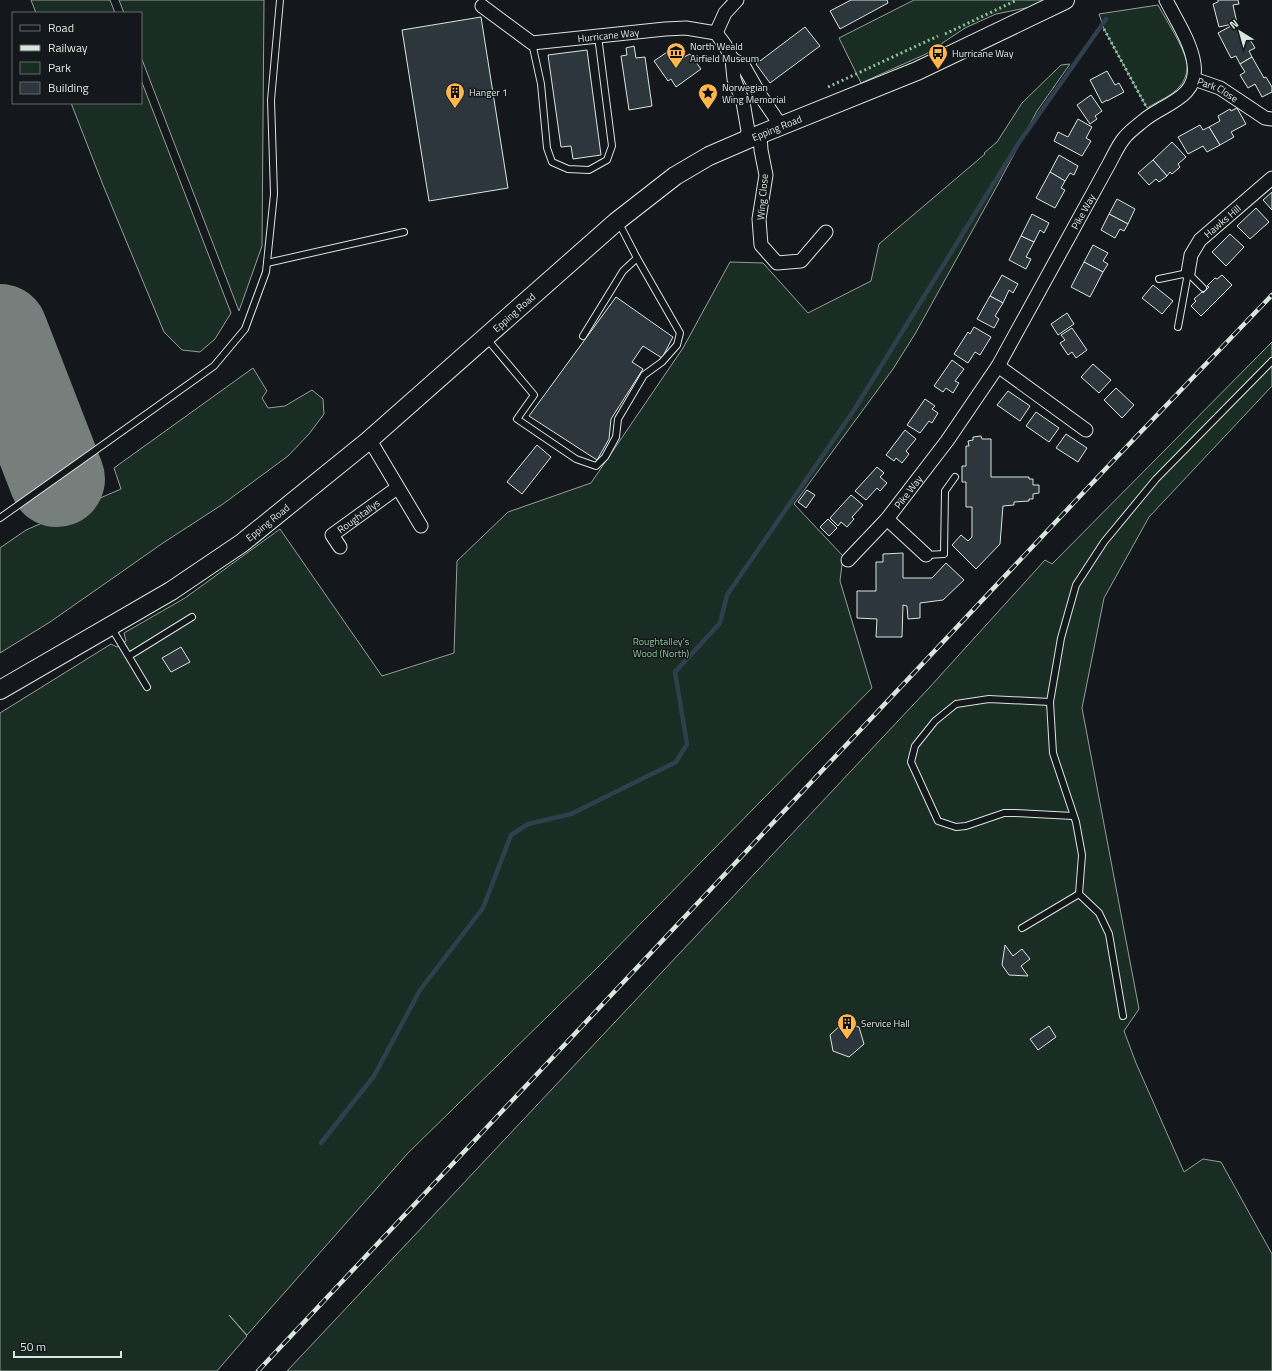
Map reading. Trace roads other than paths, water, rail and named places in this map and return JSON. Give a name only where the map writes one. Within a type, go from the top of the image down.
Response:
[{"type":"main road","name":"Epping Road","points":[[0,690],[171,590],[242,543],[368,441],[616,222],[675,176],[709,156],[917,71],[1065,0]]},
{"type":"street","points":[[737,0],[725,13],[716,33],[725,45],[732,59],[734,80],[743,102],[748,131],[753,137]]},
{"type":"street","name":"Park Close","points":[[1166,0],[1187,42],[1194,64],[1194,79],[1220,88],[1265,118],[1272,119]]},
{"type":"street","points":[[484,3],[532,43]]},
{"type":"street","name":"Hurricane Way","points":[[532,43],[665,29],[686,28],[716,33]]},
{"type":"street","points":[[732,59],[743,65],[760,95],[781,126]]},
{"type":"street","name":"Pike Way","points":[[848,560],[887,519],[947,441],[998,366],[1125,137],[1145,119],[1176,101],[1187,92],[1194,79]]},
{"type":"street","name":"Wing Close","points":[[753,137],[761,150],[766,175],[759,219],[761,245],[777,263],[801,261],[826,232]]},
{"type":"street","name":"Hawks Hill","points":[[1188,273],[1191,255],[1200,240],[1272,178]]},
{"type":"street","points":[[998,366],[1086,430]]},
{"type":"street","points":[[368,441],[374,447],[421,526]]},
{"type":"street","name":"Roughtallys","points":[[340,547],[332,535],[397,488]]},
{"type":"street","name":"Pike Way","points":[[887,519],[926,554]]},
{"type":"lane","points":[[0,518],[214,366],[245,329],[266,272],[267,263],[274,194],[271,100],[280,0]]},
{"type":"lane","points":[[532,43],[541,84],[547,148],[552,162],[568,169],[589,170],[607,160],[612,146],[598,36]]},
{"type":"lane","points":[[486,337],[534,395],[517,419],[576,459],[596,466],[605,457],[616,437],[618,419],[644,375],[662,362],[677,345],[680,333],[637,258],[622,228],[616,222]]},
{"type":"lane","points":[[267,263],[404,232]]},
{"type":"lane","points":[[583,336],[623,271],[637,258]]},
{"type":"lane","points":[[1159,279],[1188,273]]},
{"type":"lane","points":[[1188,273],[1203,288]]},
{"type":"lane","points":[[1178,328],[1188,273]]},
{"type":"lane","points":[[1079,894],[1082,854],[1074,816],[1053,753],[1050,702],[1061,638],[1076,585],[1104,542],[1156,480],[1272,361]]},
{"type":"lane","points":[[926,554],[944,554],[945,491],[955,477]]},
{"type":"lane","points":[[129,656],[192,617]]},
{"type":"lane","points":[[111,626],[147,687]]},
{"type":"lane","points":[[1050,702],[989,699],[956,704],[935,721],[915,746],[911,762],[938,821],[956,827],[966,826],[1004,814],[1015,813],[1074,816]]},
{"type":"lane","points":[[1022,928],[1079,894]]},
{"type":"lane","points":[[1079,894],[1099,913],[1109,934],[1123,1016]]},
{"type":"waterway","points":[[321,1143],[374,1076],[420,990],[483,908],[511,835],[528,824],[571,814],[676,762],[687,744],[675,672],[720,623],[727,595],[854,410],[1018,144],[1106,19]]},
{"type":"railway","points":[[258,1371],[1113,461],[1272,295]]},
{"type":"place","name":"North Weald Airfield Museum","points":[[676,69]]},
{"type":"place","name":"Hurricane Way","points":[[938,70]]},
{"type":"place","name":"Hanger 1","points":[[455,109]]},
{"type":"place","name":"Norwegian Wing Memorial","points":[[708,110]]},
{"type":"place","name":"Service Hall","points":[[847,1040]]},
{"type":"park label","name":"Roughtalley's Wood (North)","points":[[661,646]]}]
